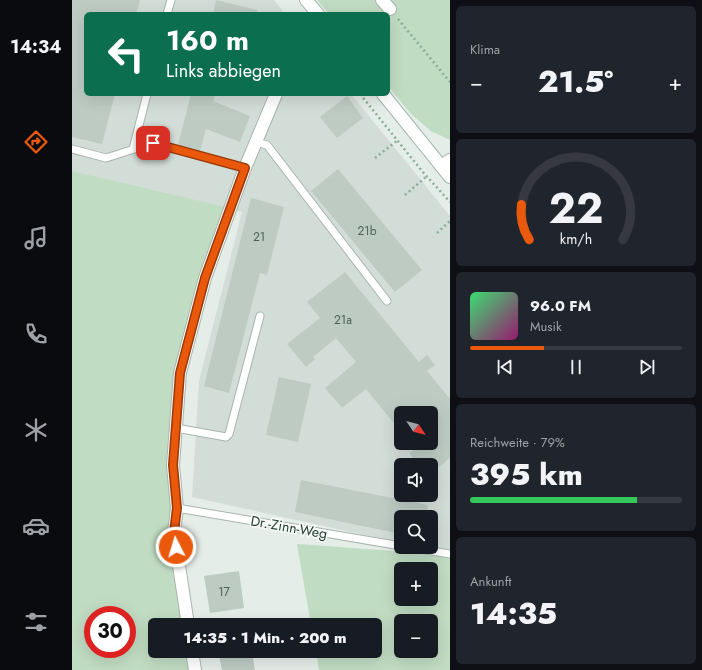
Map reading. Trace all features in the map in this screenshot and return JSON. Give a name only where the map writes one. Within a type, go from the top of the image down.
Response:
[{"type":"street","points":[[306,0],[316,12]]},
{"type":"street","points":[[187,618],[174,532],[177,508],[173,465],[180,373],[205,278],[245,168],[275,96]]},
{"type":"street","points":[[385,96],[446,163],[450,177]]},
{"type":"street","points":[[193,658],[195,670]]},
{"type":"lane","points":[[168,12],[171,0]]},
{"type":"lane","points":[[133,149],[146,96]]},
{"type":"lane","points":[[256,142],[267,145],[387,301]]},
{"type":"lane","points":[[72,149],[106,158],[153,143],[245,168]]},
{"type":"lane","points":[[176,428],[226,437],[229,434],[260,316]]},
{"type":"lane","name":"Dr.-Zinn-Weg","points":[[177,508],[394,545]]},
{"type":"lane","points":[[438,552],[450,554]]},
{"type":"path","points":[[386,5],[450,82]]},
{"type":"path","points":[[362,96],[450,202]]},
{"type":"path","points":[[375,158],[398,140]]},
{"type":"path","points":[[405,195],[428,176]]},
{"type":"path","points":[[437,233],[450,221]]},
{"type":"shaded area","points":[[72,0],[274,0],[283,12],[84,12],[84,96],[353,96],[450,216],[450,554],[438,551],[438,510],[394,510],[394,541],[192,497],[199,381],[242,212],[72,171]]},
{"type":"green space","points":[[317,0],[450,0],[450,140],[431,131],[411,114],[390,88],[390,12],[327,12]]},
{"type":"green space","points":[[72,171],[230,208],[180,373],[173,465],[187,618],[148,618],[148,658],[193,658],[195,670],[72,670]]},
{"type":"green space","points":[[297,544],[394,551],[394,554],[450,555],[450,670],[319,670],[317,658],[382,658],[382,618],[310,618]]},
{"type":"building","points":[[72,0],[140,0],[137,12],[84,12],[84,96],[114,96],[102,144],[72,137]]},
{"type":"building","points":[[216,0],[257,10],[257,12],[213,12]]},
{"type":"building","points":[[190,96],[214,96],[213,101],[250,116],[240,142],[206,129],[200,151],[178,145]]},
{"type":"building","points":[[347,96],[363,118],[337,138],[320,117]]},
{"type":"building","points":[[338,169],[422,270],[395,292],[311,191]]},
{"type":"building","points":[[251,198],[284,207],[267,275],[260,273],[229,393],[204,386]]},
{"type":"building","points":[[345,272],[419,362],[427,355],[435,365],[427,371],[450,399],[450,458],[438,468],[438,458],[413,458],[409,453],[414,450],[438,450],[438,406],[394,406],[394,423],[366,389],[342,408],[325,388],[356,362],[336,338],[313,357],[315,359],[306,367],[287,344],[320,318],[307,302]]},
{"type":"building","points":[[279,377],[311,384],[298,442],[266,435]]},
{"type":"building","points":[[301,480],[394,498],[394,502],[413,502],[428,505],[427,510],[394,510],[394,533],[295,512]]},
{"type":"building","points":[[239,571],[244,608],[210,613],[204,576]]},
{"type":"building","points":[[219,658],[253,658],[255,670],[222,670]]},
{"type":"route","points":[[153,143],[245,168],[205,278],[180,373],[173,465],[177,508],[174,532],[176,547]]}]
